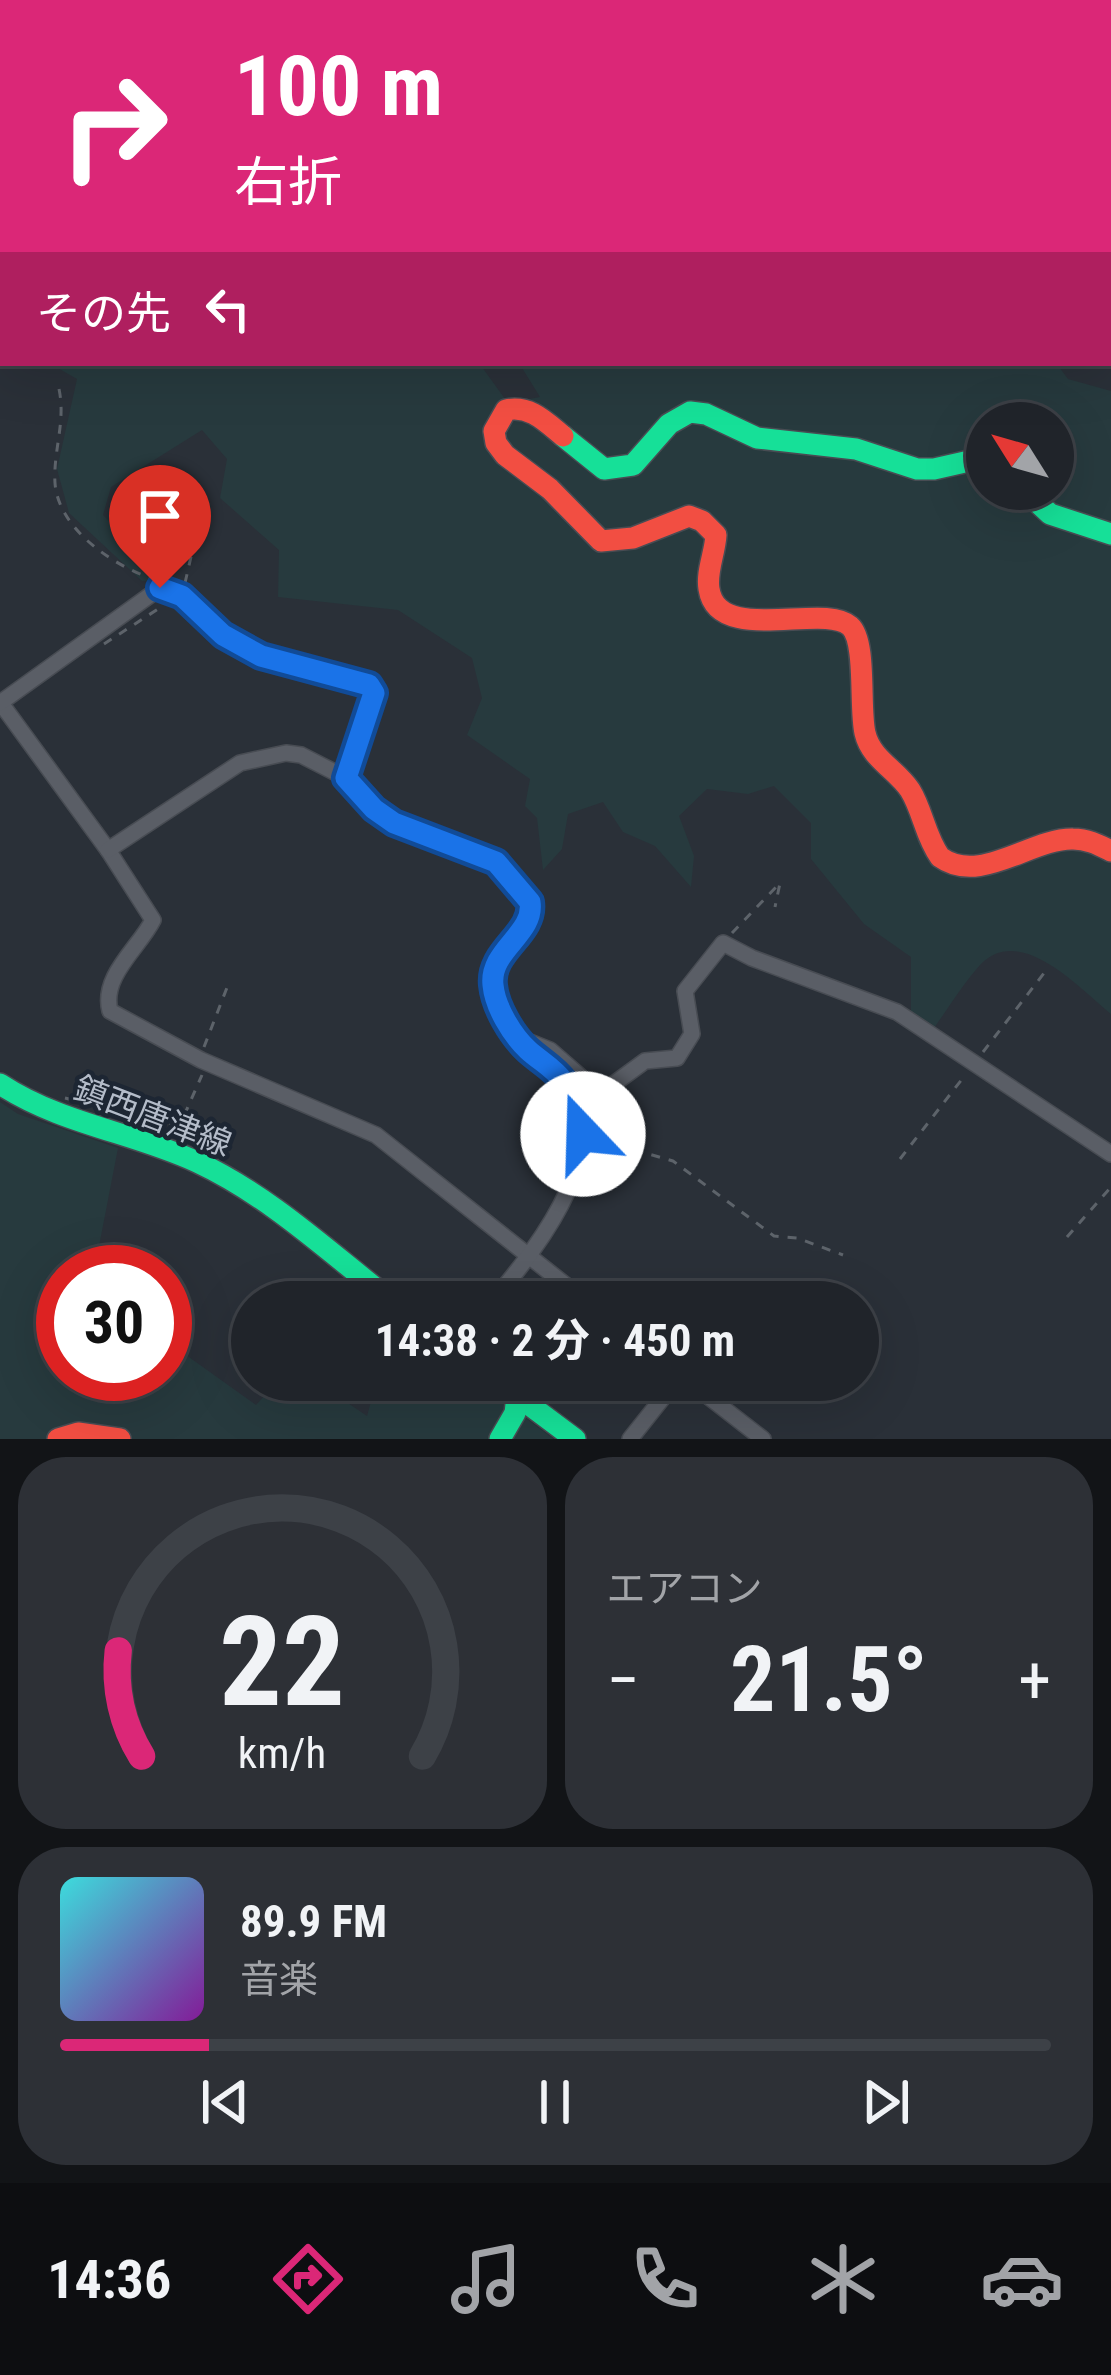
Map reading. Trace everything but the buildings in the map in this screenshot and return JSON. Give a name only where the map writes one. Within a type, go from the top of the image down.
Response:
[{"type":"street","points":[[966,459],[943,469],[920,470],[859,449],[812,448],[754,438],[696,411],[674,421],[646,457],[620,469],[592,463],[531,411],[516,408],[504,413],[494,426],[493,437],[501,451],[553,492],[601,541],[633,538],[688,516],[702,521],[716,536],[709,592],[714,605],[731,616],[840,620],[853,628],[866,740],[913,794],[932,845],[944,861],[960,866],[987,861],[1069,836],[1090,838],[1111,850]]},
{"type":"street","points":[[1046,510],[1088,530],[1111,534]]},
{"type":"street","points":[[346,778],[374,693],[369,685],[261,656],[223,635],[182,596],[160,588],[0,702],[153,920],[122,962],[107,1002],[110,1011],[201,1060],[376,1136],[560,1281]]},
{"type":"street","points":[[108,850],[239,763],[286,753],[302,755],[346,778],[394,823],[496,862],[530,902],[529,920],[494,968],[499,1006],[518,1039],[565,1083],[583,1134],[554,1220],[509,1281]]},
{"type":"street","points":[[518,1039],[550,1051],[597,1091],[604,1091],[645,1061],[677,1058],[692,1034],[685,991],[723,943],[897,1012],[1111,1154]]},
{"type":"street","name":"鎮西唐津線","points":[[0,1084],[41,1108],[202,1163],[365,1281]]},
{"type":"street","points":[[500,1439],[516,1401]]},
{"type":"street","points":[[524,1401],[575,1439]]},
{"type":"street","points":[[630,1439],[660,1401]]},
{"type":"street","points":[[714,1401],[763,1439]]},
{"type":"street","points":[[58,1439],[78,1433],[120,1439]]},
{"type":"path","points":[[59,389],[64,414],[54,478],[57,499],[74,528],[127,570],[152,578],[160,588]]},
{"type":"path","points":[[182,596],[198,526]]},
{"type":"path","points":[[723,943],[780,883],[775,907]]},
{"type":"path","points":[[900,1159],[1048,968]]},
{"type":"path","points":[[62,1098],[169,1125],[183,1118],[202,1075],[206,1034],[228,985]]},
{"type":"path","points":[[597,1091],[599,1105],[642,1152],[673,1161],[774,1236],[797,1238],[843,1255]]},
{"type":"path","points":[[1067,1237],[1111,1187]]},
{"type":"green space","points":[[54,366],[481,366],[508,403],[540,397],[521,366],[1058,366],[1068,379],[1111,391],[1111,1014],[1049,964],[1013,951],[996,954],[980,965],[934,1028],[911,1012],[911,957],[864,924],[811,859],[811,823],[774,786],[748,794],[707,789],[679,816],[694,856],[691,887],[655,846],[623,832],[603,802],[568,814],[562,849],[543,870],[537,818],[525,806],[530,779],[467,735],[482,698],[472,658],[398,610],[278,597],[279,550],[220,498],[227,459],[202,430],[111,487],[103,515],[166,580],[142,581],[69,513],[57,469],[77,379]]},
{"type":"green space","points":[[0,1102],[18,1114],[118,1148],[99,1245],[36,1245],[36,1401],[192,1401],[192,1359],[231,1387],[231,1401],[256,1405],[260,1401],[345,1401],[367,1416],[371,1401],[502,1401],[554,1439],[0,1439]]},
{"type":"traffic: fast","points":[[563,436],[604,469],[633,465],[669,424],[690,412],[706,414],[757,438],[856,449],[917,469],[966,462]]},
{"type":"traffic: fast","points":[[1046,510],[1111,534]]},
{"type":"traffic: fast","points":[[0,1084],[47,1109],[172,1152],[224,1176],[299,1226],[367,1281]]},
{"type":"traffic: fast","points":[[500,1439],[516,1401]]},
{"type":"traffic: fast","points":[[524,1401],[575,1439]]},
{"type":"traffic: jam","points":[[563,436],[537,416],[515,409],[506,410],[494,431],[505,455],[550,489],[601,541],[633,538],[689,516],[702,521],[716,535],[709,589],[717,606],[731,615],[818,618],[850,626],[859,646],[868,742],[910,790],[940,857],[955,865],[989,864],[1073,839],[1111,851]]},
{"type":"traffic: jam","points":[[58,1439],[78,1433],[120,1439]]},
{"type":"route","points":[[160,588],[182,596],[223,635],[261,656],[369,685],[374,693],[346,778],[394,823],[496,862],[530,902],[529,920],[494,968],[493,984],[499,1006],[518,1039],[565,1083],[583,1134]]}]
